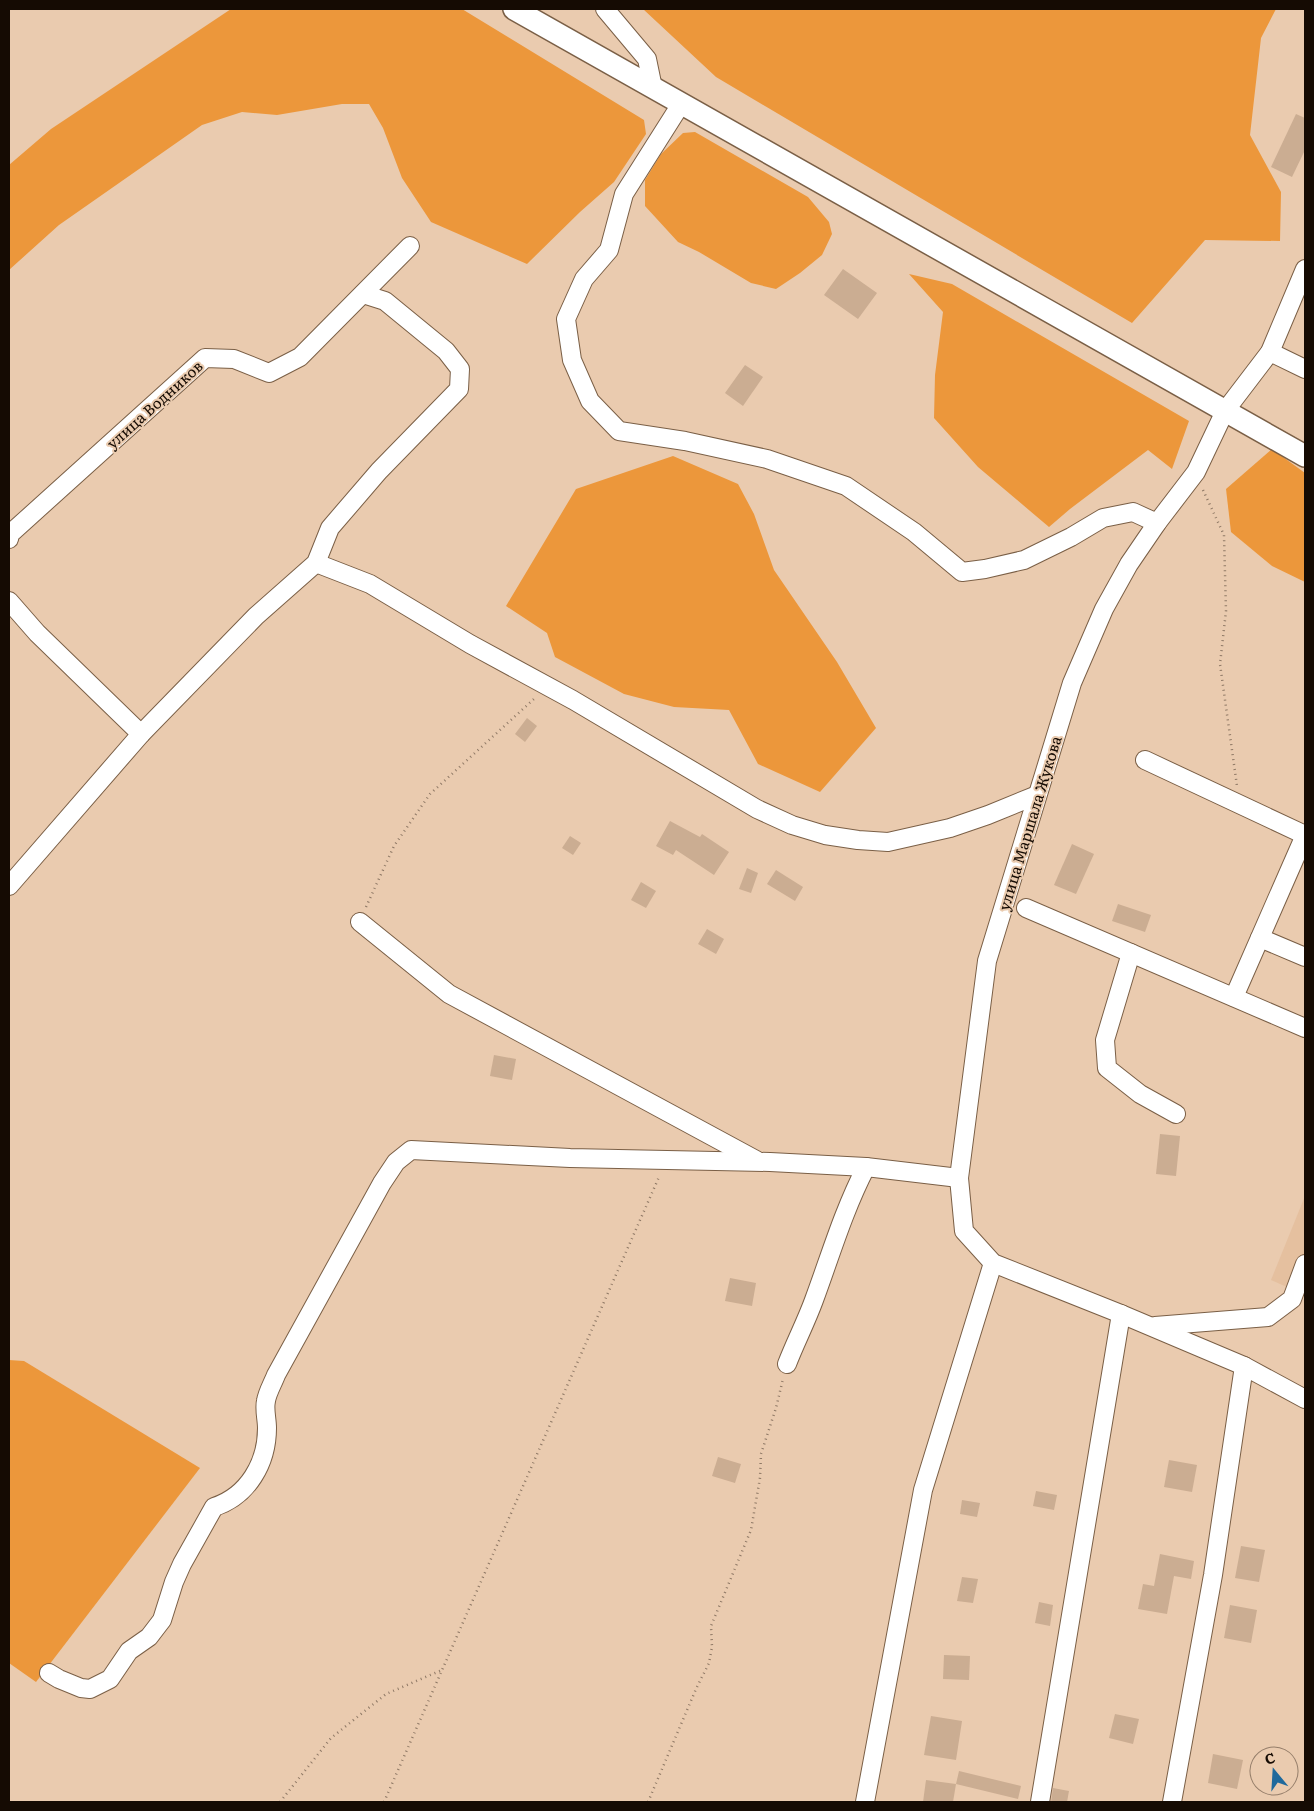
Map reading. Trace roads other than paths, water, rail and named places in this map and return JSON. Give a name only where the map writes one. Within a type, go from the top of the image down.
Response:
[{"type":"main road","points":[[514,9],[1305,456]]},
{"type":"street","points":[[605,9],[646,59],[653,88]]},
{"type":"street","points":[[681,104],[624,194],[609,250],[584,279],[566,319],[572,360],[590,400],[619,431],[685,441],[767,459],[846,486],[914,532],[962,572],[1024,560],[1071,537],[1103,518],[1134,512],[1157,523]]},
{"type":"street","name":"улица Водников","points":[[9,539],[10,534],[205,358],[234,359],[269,373],[300,357],[410,246]]},
{"type":"street","name":"улица Маршала Жукова","points":[[993,1263],[964,1231],[960,1178],[987,961],[1072,683],[1104,609],[1129,564],[1157,523],[1196,472],[1225,411],[1270,352],[1305,269]]},
{"type":"street","points":[[9,886],[141,734],[256,616],[316,563],[330,528],[379,471],[459,388],[460,369],[446,351],[385,302],[362,294]]},
{"type":"street","points":[[1270,352],[1305,369]]},
{"type":"street","points":[[316,563],[370,584],[470,644],[549,687],[757,809],[792,825],[825,835],[888,842],[950,828],[1037,795]]},
{"type":"street","points":[[9,601],[37,633],[141,734]]},
{"type":"street","points":[[1144,760],[1305,835],[1234,997]]},
{"type":"street","points":[[1026,908],[1305,1028]]},
{"type":"street","points":[[360,922],[449,994],[759,1162]]},
{"type":"street","points":[[1260,938],[1305,957]]},
{"type":"street","points":[[1131,953],[1105,1040],[1107,1068],[1140,1094],[1176,1114]]},
{"type":"street","points":[[49,1673],[82,1688],[100,1685],[110,1679],[129,1652],[157,1629],[182,1564],[214,1507],[223,1504],[242,1492],[254,1476],[266,1443],[266,1400],[276,1375],[382,1183],[396,1162],[411,1150],[570,1158],[759,1162],[866,1167],[960,1178]]},
{"type":"street","points":[[787,1364],[813,1302],[850,1199],[866,1167]]},
{"type":"street","points":[[865,1802],[923,1490],[993,1263],[1152,1326],[1244,1366],[1305,1399]]},
{"type":"street","points":[[1152,1326],[1268,1317],[1292,1299],[1305,1264]]},
{"type":"street","points":[[1040,1802],[1122,1314]]},
{"type":"street","points":[[1172,1802],[1213,1575],[1244,1366]]}]
